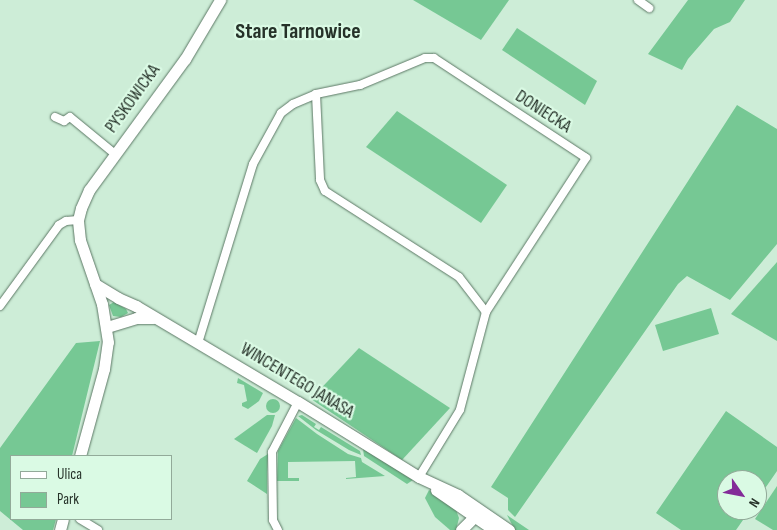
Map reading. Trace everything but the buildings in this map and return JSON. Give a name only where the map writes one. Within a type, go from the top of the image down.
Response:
[{"type":"street","name":"PYSKOWICKA","points":[[78,220],[85,197],[185,59],[220,0]]},
{"type":"street","points":[[638,0],[649,8]]},
{"type":"street","name":"DONIECKA","points":[[198,343],[257,157],[281,113],[294,104],[316,94],[360,85],[424,58],[434,58],[586,158],[486,312],[460,410],[419,476]]},
{"type":"street","points":[[316,94],[320,180],[325,191],[459,277],[486,312]]},
{"type":"street","points":[[55,117],[64,121],[70,117],[115,154]]},
{"type":"street","points":[[0,306],[59,225],[66,220],[78,220],[80,240],[102,304],[107,327],[104,369],[80,455]]},
{"type":"street","name":"WINCENTEGO JANASA","points":[[94,284],[136,306],[419,476],[458,495],[477,520],[509,530]]},
{"type":"street","points":[[102,304],[107,300],[118,298]]},
{"type":"street","points":[[107,327],[136,318],[155,318]]},
{"type":"street","points":[[278,530],[273,520],[272,452],[298,402]]},
{"type":"street","name":"WINCENTEGO JANASA","points":[[419,476],[458,507],[494,530]]},
{"type":"street","points":[[458,507],[463,519],[461,530]]},
{"type":"street","points":[[82,520],[98,530]]},
{"type":"street","points":[[461,530],[477,520]]},
{"type":"green space","points":[[413,0],[509,0],[481,40]]},
{"type":"green space","points":[[688,0],[745,0],[730,22],[714,29],[688,59],[682,70],[648,54]]},
{"type":"green space","points":[[517,28],[597,81],[585,105],[502,50]]},
{"type":"green space","points":[[737,105],[777,129],[777,244],[730,300],[687,276],[678,284],[515,517],[508,510],[508,498],[491,487]]},
{"type":"green space","points":[[397,111],[507,185],[481,223],[366,147]]},
{"type":"green space","points":[[777,262],[777,341],[731,314]]},
{"type":"green space","points":[[114,302],[126,309],[128,313],[121,317],[113,316],[109,305]]},
{"type":"green space","points":[[711,308],[719,334],[663,351],[655,325]]},
{"type":"green space","points":[[100,341],[72,455],[10,455],[10,519],[0,511],[0,448],[76,343]]},
{"type":"green space","points":[[359,348],[450,408],[402,460],[311,399]]},
{"type":"green space","points":[[238,378],[263,393],[259,401],[248,409],[242,406],[242,403],[247,401],[244,385],[237,383]]},
{"type":"green space","points":[[270,399],[276,399],[280,406],[276,413],[270,413],[266,409],[266,403]]},
{"type":"green space","points":[[726,411],[777,447],[777,471],[767,486],[767,470],[717,470],[717,520],[743,520],[736,530],[681,530],[656,513]]},
{"type":"green space","points":[[267,415],[275,415],[272,426],[257,453],[234,439]]},
{"type":"green space","points":[[302,415],[316,424],[314,427],[319,430],[321,427],[360,451],[361,455],[316,430],[298,416]]},
{"type":"green space","points":[[296,418],[348,454],[361,458],[362,462],[385,476],[346,479],[356,477],[355,461],[288,462],[288,478],[299,478],[299,481],[277,481],[278,451]]},
{"type":"green space","points":[[363,449],[413,480],[407,484],[364,456]]},
{"type":"green space","points":[[268,454],[267,494],[247,481],[260,459]]},
{"type":"green space","points":[[777,486],[777,530],[773,530],[757,520],[767,520],[767,501]]},
{"type":"green space","points":[[429,490],[456,510],[459,518],[456,530],[450,530],[435,517],[425,498]]},
{"type":"green space","points":[[507,515],[529,530],[515,530]]},
{"type":"green space","points":[[11,520],[56,520],[53,530],[23,530]]},
{"type":"district","name":"Stare Tarnowice","points":[[298,32]]}]
